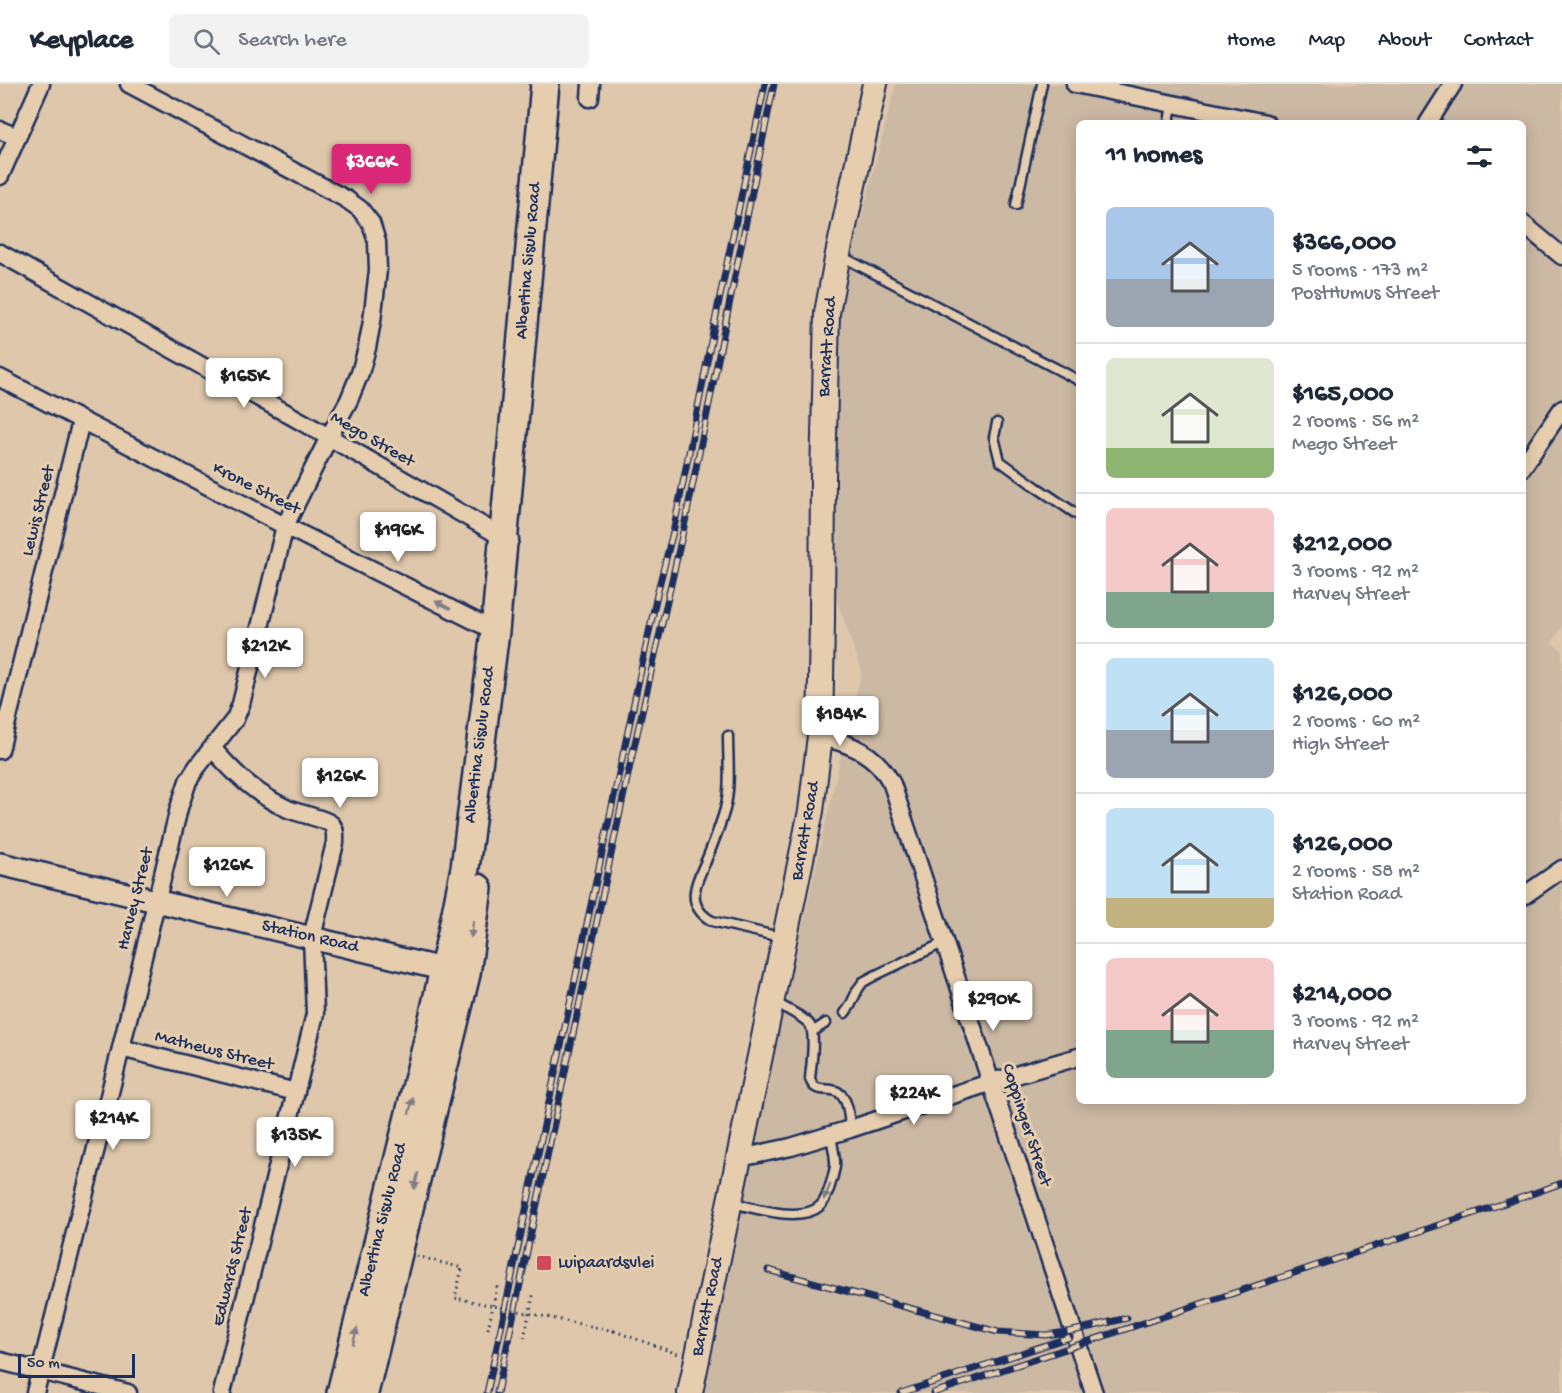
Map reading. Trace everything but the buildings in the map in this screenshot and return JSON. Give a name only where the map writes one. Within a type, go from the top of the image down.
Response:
[{"type":"main road","name":"Albertina Sisulu Road","points":[[364,1393],[395,1234],[480,871],[508,636],[510,540],[545,84]]},
{"type":"main road","name":"Albertina Sisulu Road","points":[[455,972],[465,868],[495,631],[510,540],[559,84]]},
{"type":"main road","name":"Barratt Road","points":[[690,1393],[811,811],[820,736],[827,313],[875,84]]},
{"type":"main road","name":"Albertina Sisulu Road","points":[[341,1393],[395,1234]]},
{"type":"street","points":[[0,176],[41,84]]},
{"type":"street","name":"Harvey Street","points":[[35,1393],[179,808],[188,781],[196,767],[235,719],[241,705],[285,526],[328,437],[350,400],[360,374],[370,330],[378,270],[377,242],[371,224],[360,208],[129,84]]},
{"type":"street","points":[[1075,84],[1251,120]]},
{"type":"street","points":[[1430,120],[1453,84]]},
{"type":"street","points":[[0,130],[17,137]]},
{"type":"street","points":[[1526,226],[1562,256]]},
{"type":"street","name":"Mego Street","points":[[0,253],[510,540]]},
{"type":"street","name":"Krone Street","points":[[0,378],[285,526],[495,631]]},
{"type":"street","points":[[1526,462],[1562,409]]},
{"type":"street","name":"Lewis Street","points":[[0,750],[81,421]]},
{"type":"street","name":"Coppinger Street","points":[[820,736],[861,750],[880,765],[892,784],[1094,1393]]},
{"type":"street","name":"Edwards Street","points":[[212,748],[236,775],[269,799],[290,810],[326,821],[332,824],[335,831],[335,843],[312,937],[315,1014],[222,1393]]},
{"type":"street","name":"Station Road","points":[[0,864],[455,972]]},
{"type":"street","points":[[1526,894],[1562,869]]},
{"type":"street","name":"Mathews Street","points":[[121,1048],[296,1092]]},
{"type":"street","points":[[740,1158],[791,1147],[992,1082],[1076,1058]]},
{"type":"street","points":[[0,1362],[128,1393]]},
{"type":"lane","points":[[1016,205],[1042,84]]},
{"type":"lane","points":[[1169,120],[1172,104]]},
{"type":"lane","points":[[838,254],[1076,379]]},
{"type":"lane","points":[[997,423],[994,437],[1000,461],[1076,514]]},
{"type":"lane","points":[[728,736],[729,785],[725,809],[695,892],[697,908],[712,921],[784,938]]},
{"type":"lane","points":[[844,1013],[863,982],[945,942]]},
{"type":"lane","points":[[772,1001],[810,1025],[812,1032],[811,1083],[820,1089],[838,1092],[843,1097],[847,1105],[850,1129]]},
{"type":"lane","points":[[812,1032],[826,1023]]},
{"type":"lane","points":[[730,1202],[792,1214],[807,1213],[820,1206],[829,1188],[835,1166],[831,1135]]},
{"type":"path","points":[[395,1234],[462,1268],[455,1298],[614,1331],[697,1361]]},
{"type":"path","points":[[488,1329],[498,1283]]},
{"type":"path","points":[[524,1338],[534,1291]]},
{"type":"shaded area","points":[[896,84],[1562,84],[1562,627],[1552,643],[1562,650],[1562,1393],[705,1393],[751,1155],[843,746],[862,672],[834,592],[840,301]]},
{"type":"railway","points":[[487,1393],[658,590],[674,528],[765,84]]},
{"type":"railway","points":[[497,1393],[630,765],[684,527],[774,84]]},
{"type":"railway","points":[[933,1393],[1562,1183]]},
{"type":"railway","points":[[768,1270],[998,1332],[1046,1335],[1127,1318]]},
{"type":"railway","points":[[901,1393],[1070,1337]]},
{"type":"place","name":"Luipaardsvlei","points":[[544,1263]]}]
